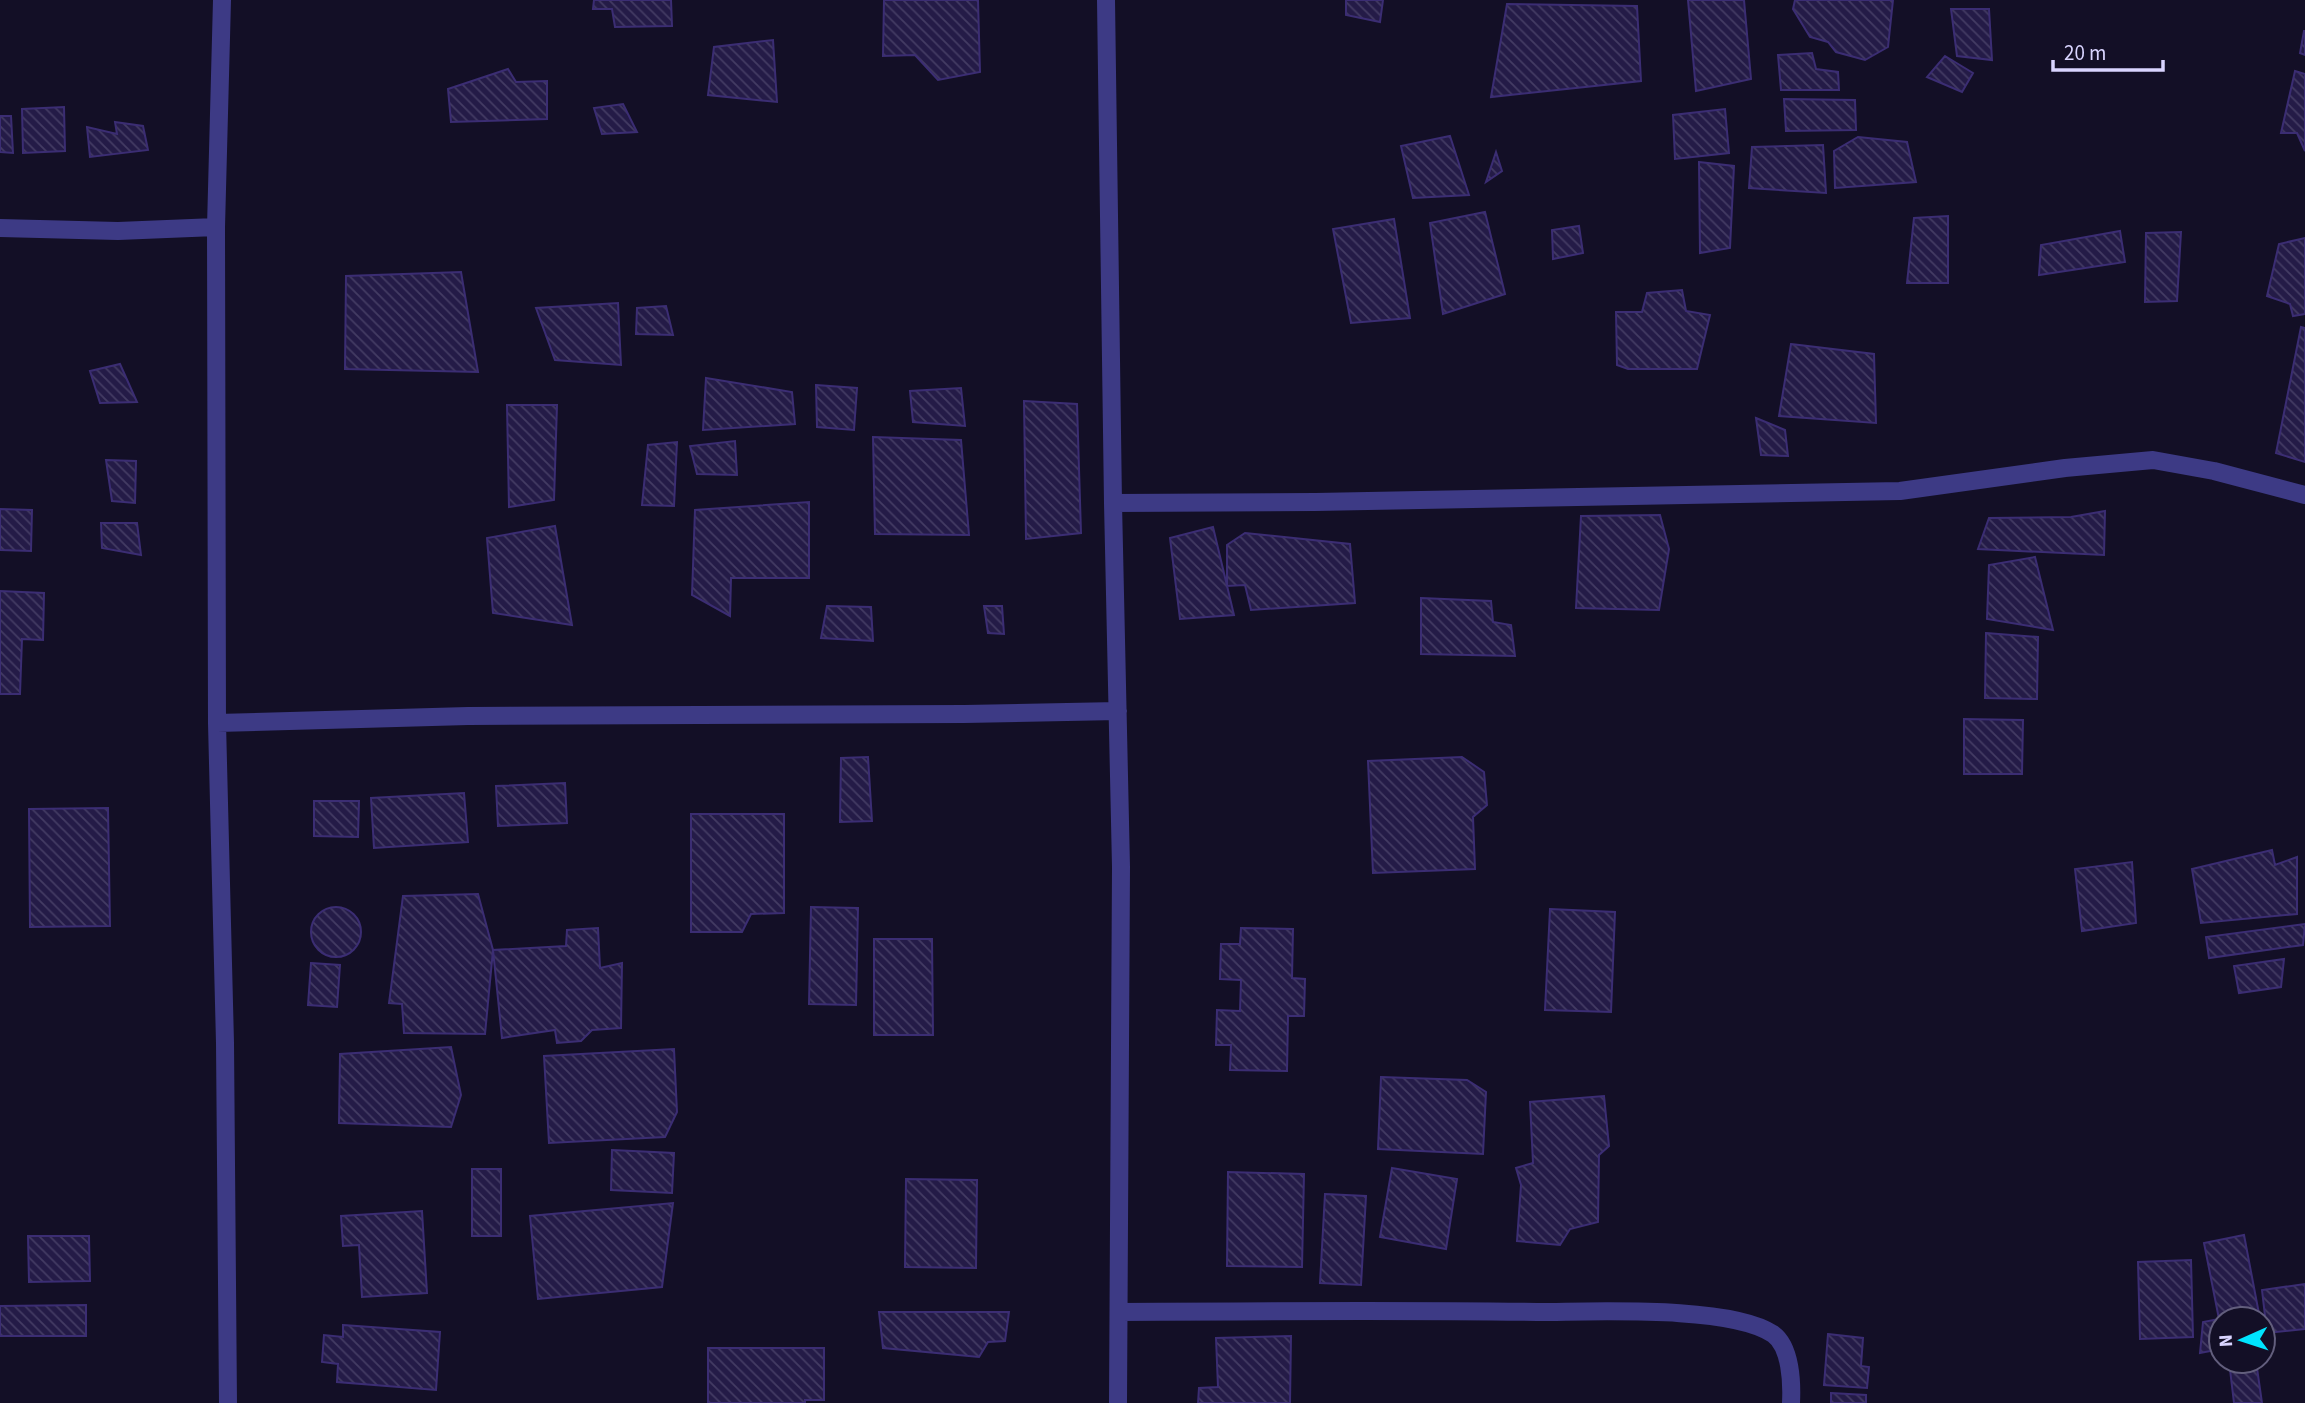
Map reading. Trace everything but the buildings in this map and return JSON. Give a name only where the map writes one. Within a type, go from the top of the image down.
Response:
[{"type":"street","points":[[222,0],[216,226],[217,723],[225,1042],[228,1403]]},
{"type":"street","points":[[1106,0],[1121,867],[1118,1403]]},
{"type":"street","points":[[0,228],[118,231],[216,226]]},
{"type":"street","points":[[1113,503],[1328,502],[1900,491],[2065,468],[2153,460],[2214,471],[2305,495]]},
{"type":"street","points":[[217,723],[468,716],[1118,711]]},
{"type":"street","points":[[1119,1312],[1650,1312],[1740,1320],[1761,1327],[1776,1336],[1791,1368],[1791,1403]]}]
